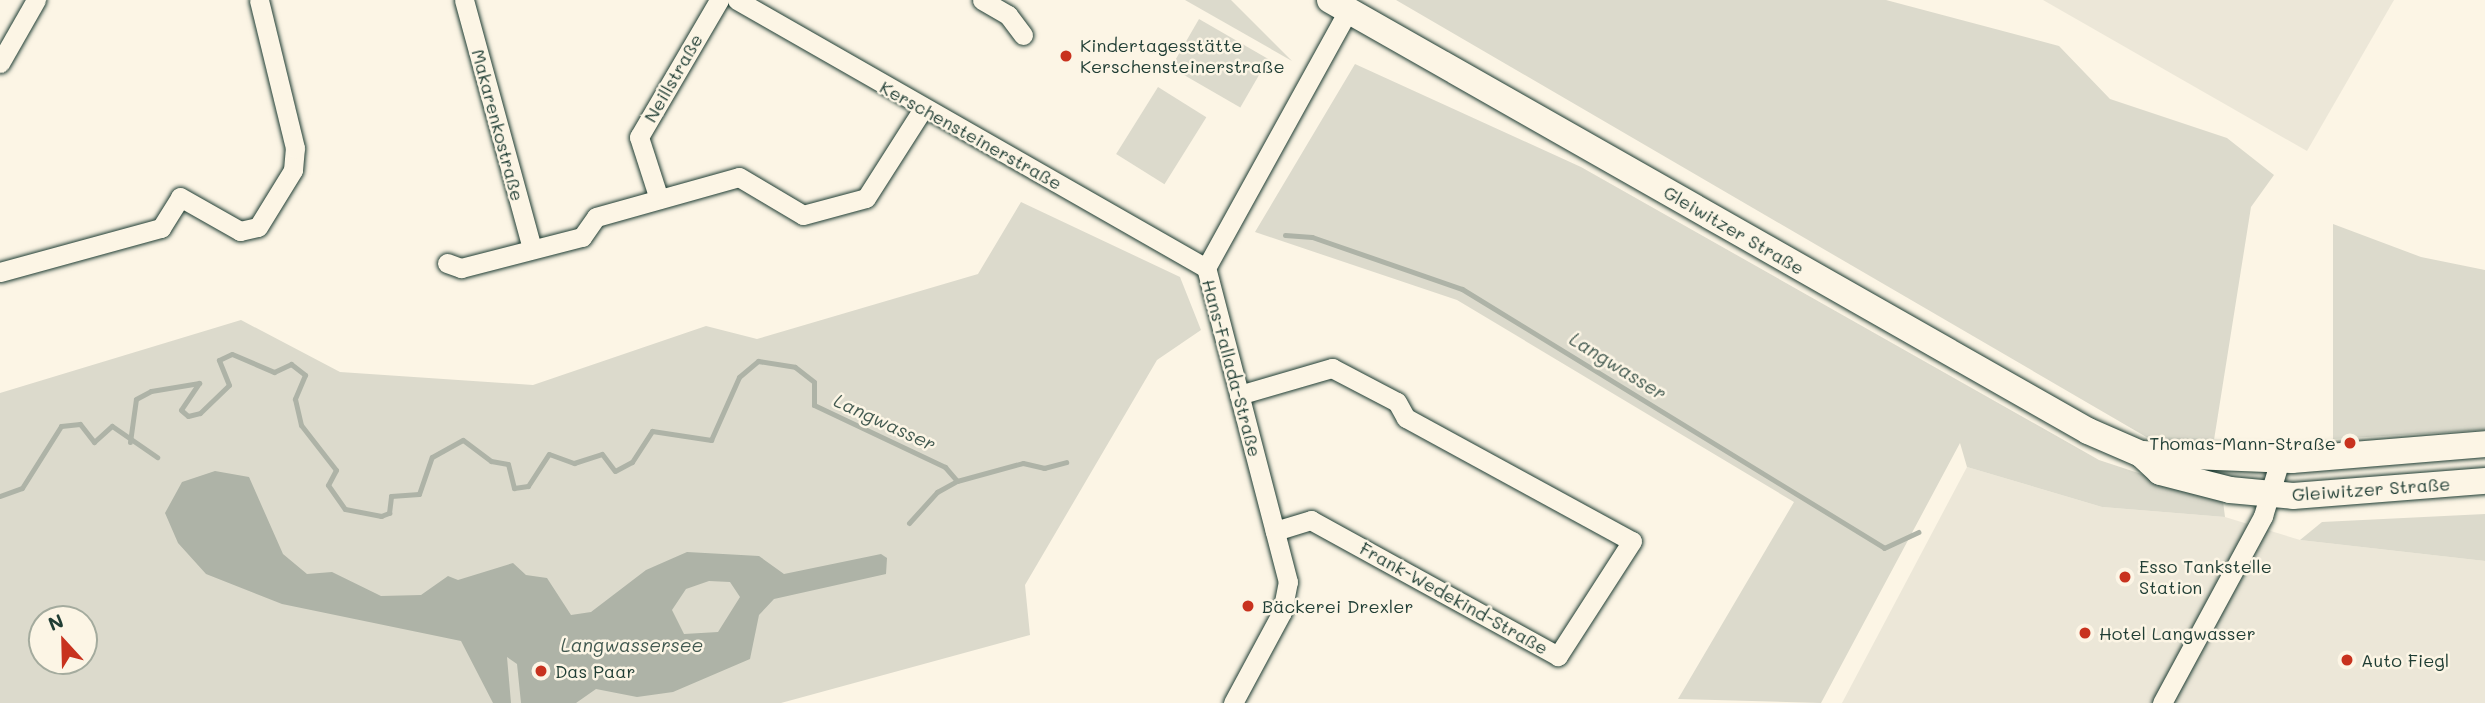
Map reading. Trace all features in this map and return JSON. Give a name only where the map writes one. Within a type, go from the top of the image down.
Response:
[{"type":"main road","name":"Gleiwitzer Straße","points":[[1339,6],[2088,431],[2141,454],[2172,476],[2273,495],[2485,481]]},
{"type":"main road","name":"Gleiwitzer Straße","points":[[2141,454],[2280,460],[2485,444]]},
{"type":"street","points":[[0,63],[36,0]]},
{"type":"street","points":[[0,272],[161,228],[180,197],[240,231],[258,227],[293,170],[295,148],[259,0]]},
{"type":"street","name":"Makarenkostraße","points":[[464,0],[532,249]]},
{"type":"street","name":"Neillstraße","points":[[659,199],[639,137],[719,0]]},
{"type":"street","name":"Kerschensteinerstraße","points":[[737,0],[922,110],[1206,268]]},
{"type":"street","points":[[982,0],[1008,15],[1023,35]]},
{"type":"street","name":"Hans-Fallada-Straße","points":[[1233,703],[1282,612],[1288,582],[1206,268],[1339,6]]},
{"type":"street","points":[[447,263],[461,268],[582,237],[596,217],[740,177],[803,215],[866,198],[922,110]]},
{"type":"street","name":"Frank-Wedekind-Straße","points":[[1239,395],[1332,368],[1397,402],[1406,418],[1632,541],[1558,656],[1311,520],[1275,531]]},
{"type":"street","points":[[2162,703],[2273,495],[2280,460]]},
{"type":"shaded area","points":[[1185,0],[1231,0],[1292,61]]},
{"type":"shaded area","points":[[1396,0],[1886,0],[2059,46],[2110,99],[2227,138],[2274,175],[2251,207],[2214,440],[2148,438]]},
{"type":"shaded area","points":[[2043,0],[2394,0],[2307,151]]},
{"type":"shaded area","points":[[1199,19],[1268,59],[1240,107],[1171,67]]},
{"type":"shaded area","points":[[1355,64],[1581,167],[2099,460],[2223,501],[2225,517],[2102,507],[1967,467],[1960,443],[1821,703],[1678,699],[1794,502],[1457,300],[1255,232]]},
{"type":"shaded area","points":[[1158,87],[1206,117],[1164,184],[1116,154]]},
{"type":"shaded area","points":[[1021,202],[1180,277],[1201,330],[1157,360],[1025,585],[1030,635],[781,703],[0,703],[0,393],[241,320],[340,372],[533,385],[706,326],[757,339],[978,274]]},
{"type":"shaded area","points":[[2333,224],[2421,257],[2485,270],[2485,430],[2333,439]]},
{"type":"shaded area","points":[[1967,467],[2102,507],[2225,517],[2300,540],[2485,561],[2485,703],[1842,703]]},
{"type":"shaded area","points":[[2485,514],[2485,561],[2300,540],[2322,522]]},
{"type":"water","name":"Langwassersee","points":[[215,471],[249,477],[283,554],[307,574],[332,572],[381,596],[421,595],[448,576],[458,580],[513,563],[526,575],[547,578],[571,615],[591,612],[646,570],[687,552],[759,556],[784,574],[881,554],[887,558],[886,574],[774,599],[759,615],[750,659],[673,692],[637,697],[596,689],[576,703],[521,703],[517,664],[507,657],[511,703],[493,703],[461,641],[282,604],[206,574],[178,543],[165,513],[182,482]],"holes":[[[709,581],[730,582],[740,597],[718,632],[684,634],[672,610],[686,589]]]},
{"type":"waterway","name":"Langwasser","points":[[1285,235],[1312,237],[1462,289],[1884,548],[1918,532]]},
{"type":"waterway","name":"Langwasser","points":[[130,442],[136,399],[151,391],[199,383],[181,410],[188,416],[200,413],[229,385],[219,360],[232,354],[274,372],[291,364],[305,375],[295,399],[301,425],[336,470],[328,485],[345,509],[381,516],[389,513],[391,496],[419,494],[432,457],[463,440],[491,461],[508,464],[514,488],[528,486],[549,454],[574,463],[602,454],[615,471],[632,462],[652,431],[711,440],[739,377],[758,361],[795,367],[814,382],[814,405],[945,467],[957,481]]},
{"type":"waterway","name":"Langwasser","points":[[0,496],[22,488],[61,426],[80,424],[94,442],[112,426],[157,457]]},
{"type":"waterway","name":"Langwasser","points":[[909,523],[937,492],[957,481],[1023,463],[1044,468],[1066,462]]},
{"type":"place","name":"Kindertagesstätte Kerschensteinerstraße","points":[[1066,56]]},
{"type":"place","name":"Thomas-Mann-Straße","points":[[2350,443]]},
{"type":"place","name":"Esso Tankstelle Station","points":[[2125,577]]},
{"type":"place","name":"Bäckerei Drexler","points":[[1248,606]]},
{"type":"place","name":"Hotel Langwasser","points":[[2085,633]]},
{"type":"place","name":"Auto Fiegl","points":[[2347,660]]},
{"type":"place","name":"Das Paar","points":[[541,671]]}]
